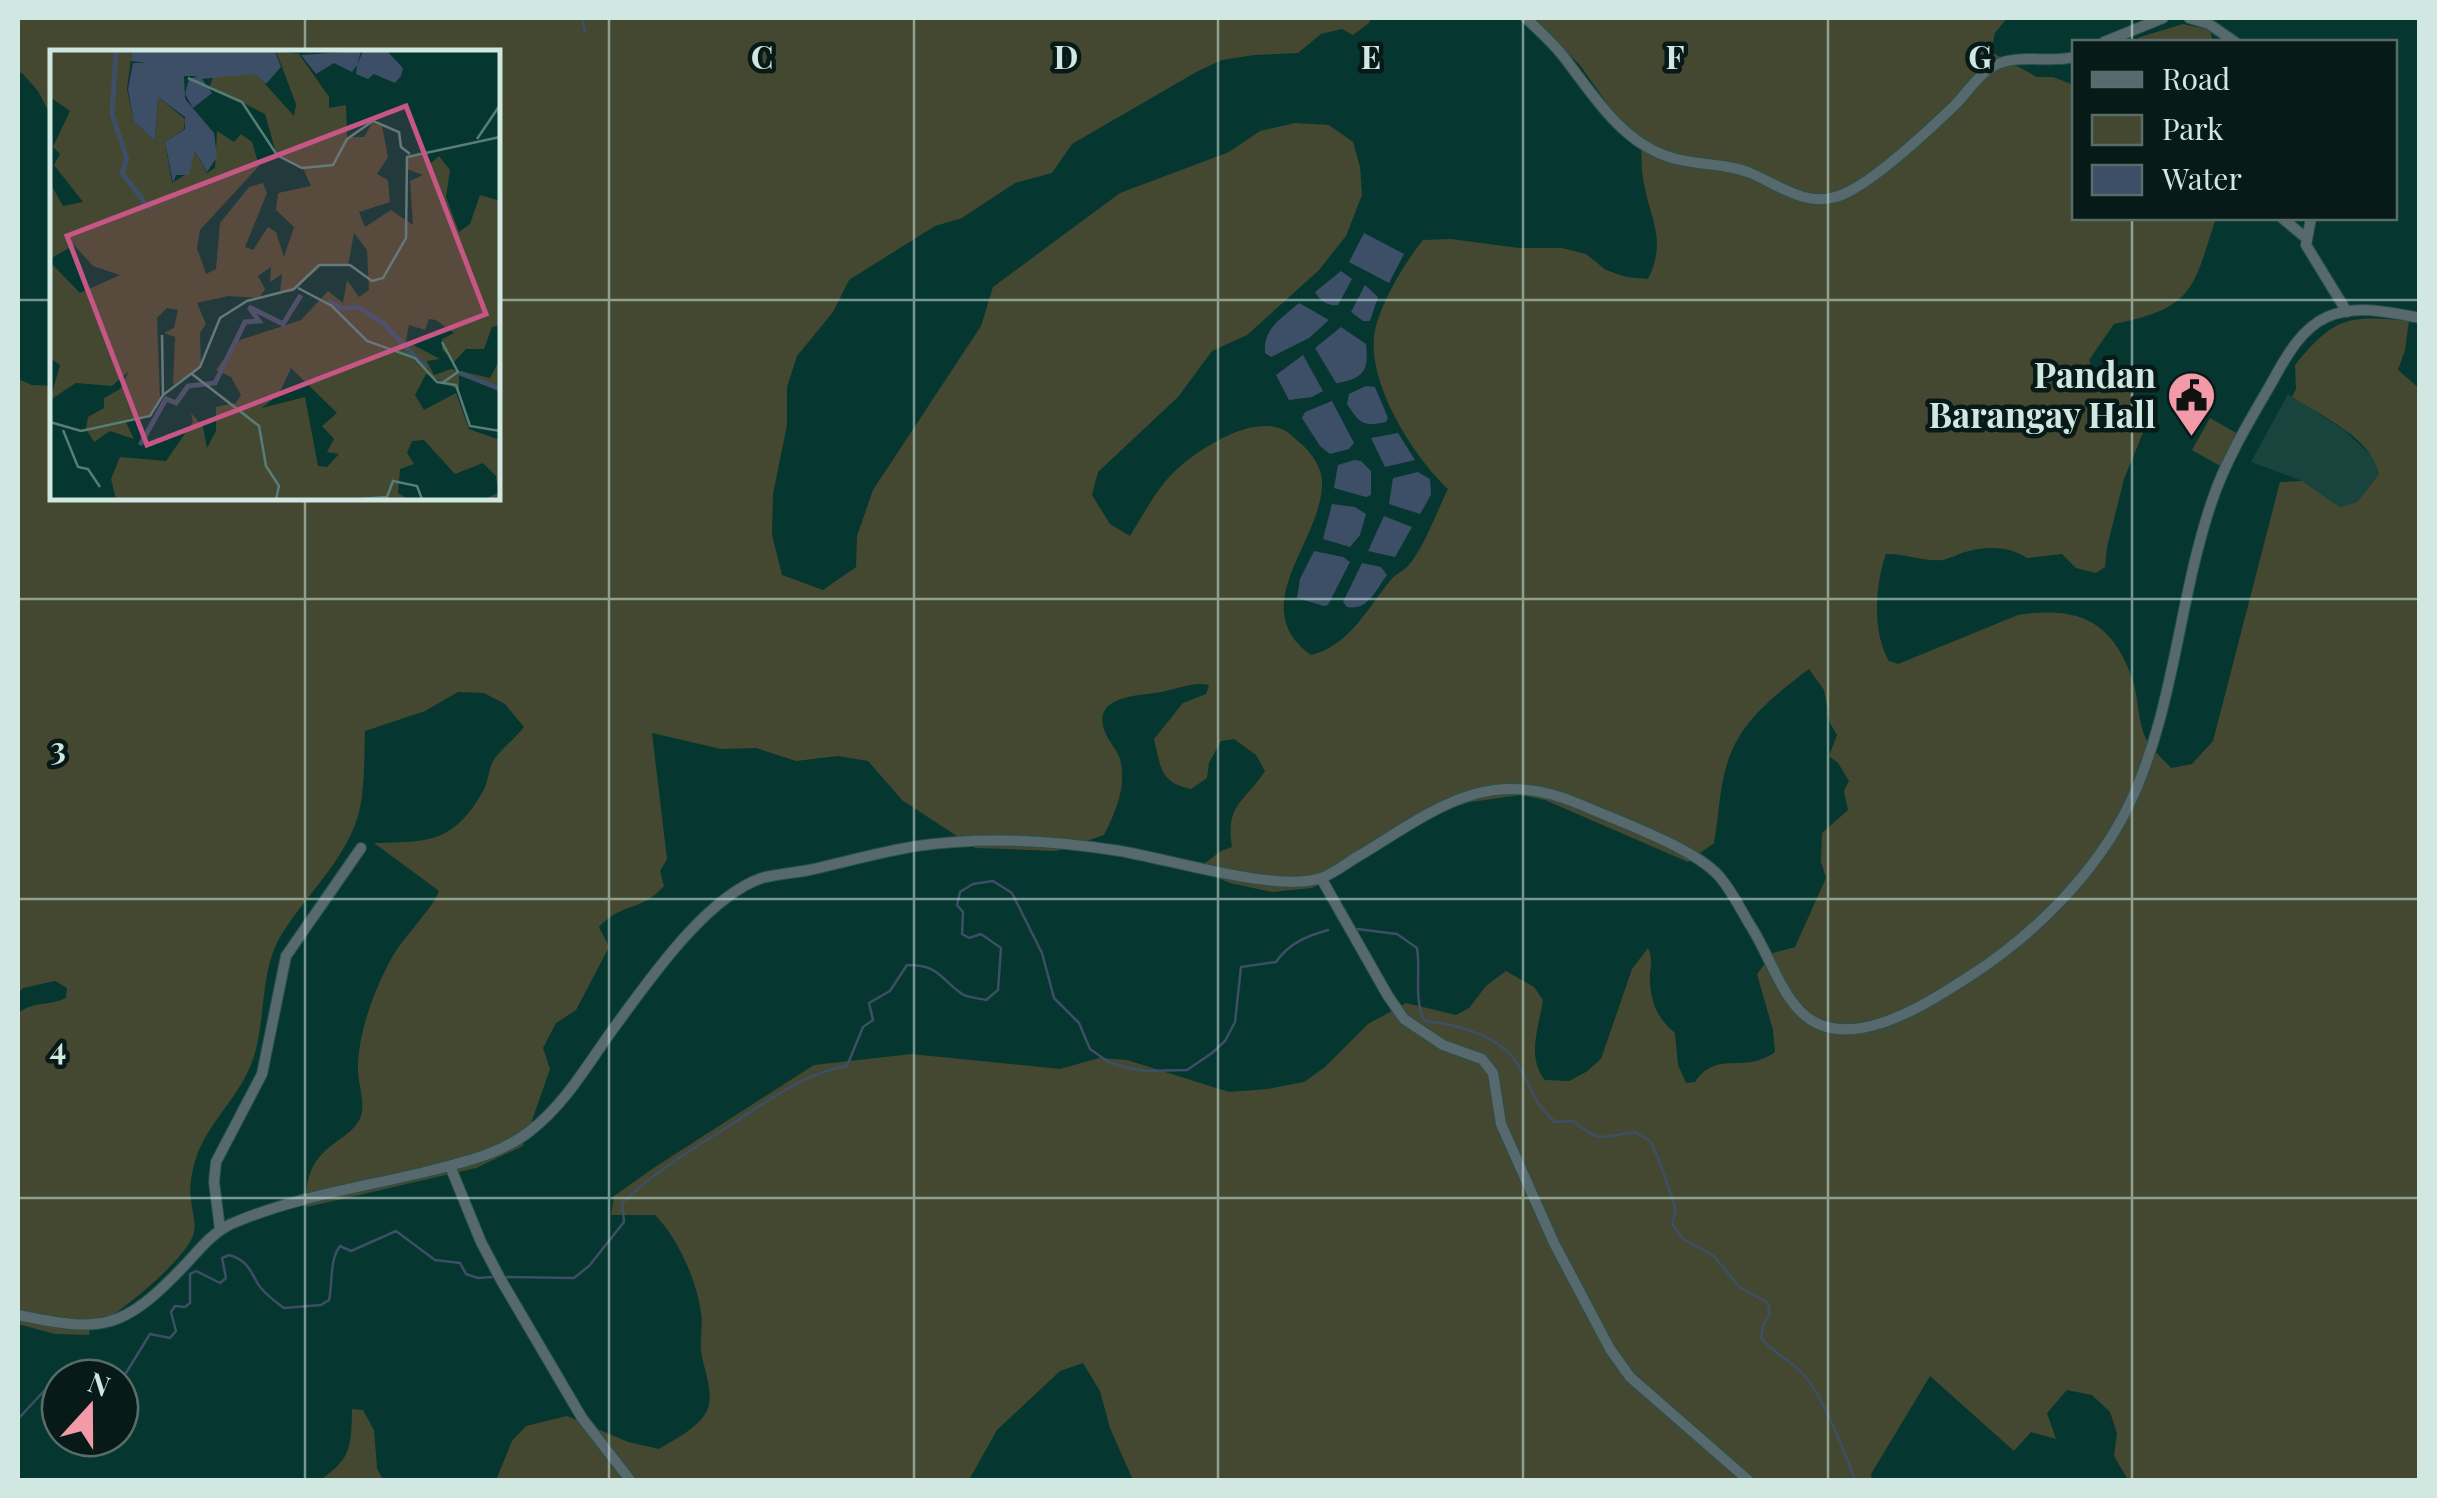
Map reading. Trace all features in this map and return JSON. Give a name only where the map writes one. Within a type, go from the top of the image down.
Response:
[{"type":"street","points":[[1526,18],[1562,55],[1597,102],[1644,145],[1680,160],[1726,165],[1792,195],[1815,200],[1835,198],[1857,186],[1950,109],[1990,68],[2011,60],[2056,62],[2072,58]]},
{"type":"street","points":[[2109,40],[2163,18]]},
{"type":"street","points":[[2188,18],[2210,24],[2232,40]]},
{"type":"street","points":[[2284,220],[2306,238]]},
{"type":"street","points":[[2310,220],[2306,238],[2312,258],[2347,312]]},
{"type":"street","points":[[18,1315],[88,1327],[122,1318],[156,1294],[220,1229],[279,1208],[498,1151],[544,1120],[665,962],[721,903],[761,879],[900,849],[969,840],[1055,842],[1185,862],[1280,882],[1322,878],[1388,837],[1470,795],[1509,786],[1530,788],[1574,802],[1672,846],[1714,870],[1765,949],[1793,1002],[1810,1019],[1826,1026],[1861,1028],[1898,1018],[1994,960],[2060,901],[2118,826],[2145,769],[2207,517],[2222,476],[2288,354],[2316,323],[2347,312],[2372,309],[2420,318]]},
{"type":"street","points":[[220,1229],[214,1182],[216,1162],[262,1074],[286,956],[361,848]]},
{"type":"street","points":[[1322,878],[1404,1019],[1444,1044],[1482,1059],[1493,1073],[1502,1124],[1512,1151],[1554,1243],[1620,1363],[1630,1377],[1748,1480]]},
{"type":"street","points":[[450,1166],[500,1280],[582,1418],[630,1480]]},
{"type":"shaded area","points":[[2288,394],[2344,430],[2376,460],[2379,474],[2357,502],[2340,507],[2302,481],[2251,462]]},
{"type":"green space","points":[[18,18],[1371,18],[1353,35],[1342,29],[1321,34],[1298,53],[1222,60],[1198,71],[1072,144],[1052,173],[1015,183],[962,218],[935,226],[849,280],[833,312],[797,356],[787,387],[787,425],[773,494],[772,535],[782,575],[823,590],[856,567],[857,536],[873,490],[981,326],[993,287],[1120,193],[1229,152],[1260,131],[1295,123],[1329,125],[1353,142],[1360,167],[1362,195],[1346,236],[1319,270],[1247,335],[1212,351],[1178,397],[1098,472],[1092,495],[1110,524],[1130,536],[1168,479],[1205,448],[1256,427],[1287,431],[1312,455],[1322,481],[1312,526],[1285,594],[1284,615],[1292,636],[1311,655],[1347,635],[1392,579],[1408,566],[1448,489],[1421,459],[1396,419],[1374,356],[1380,313],[1400,273],[1423,240],[1562,248],[1586,254],[1606,270],[1626,277],[1648,279],[1654,266],[1656,231],[1643,179],[1641,142],[1624,128],[1580,65],[1532,18],[2007,18],[1995,33],[1991,52],[2037,77],[2053,77],[2072,84],[2072,220],[2215,220],[2202,262],[2187,291],[2161,311],[2114,324],[2089,360],[2096,380],[2130,391],[2147,423],[2124,479],[2105,567],[2096,573],[2076,568],[2062,554],[2027,558],[1998,548],[1973,550],[1942,560],[1886,554],[1877,608],[1880,637],[1889,661],[1898,664],[2018,615],[2058,613],[2090,621],[2103,630],[2124,658],[2146,739],[2171,768],[2192,764],[2213,741],[2280,482],[2302,481],[2340,507],[2357,502],[2379,474],[2367,449],[2356,439],[2292,397],[2296,389],[2295,365],[2321,337],[2344,323],[2371,319],[2409,321],[2398,370],[2420,389],[2419,1480],[2128,1480],[2114,1456],[2117,1433],[2110,1412],[2092,1395],[2067,1390],[2047,1413],[2056,1439],[2031,1432],[2014,1451],[1930,1376],[1871,1474],[1872,1480],[1133,1480],[1110,1428],[1100,1391],[1083,1363],[1060,1371],[997,1430],[969,1480],[496,1480],[512,1441],[526,1426],[567,1416],[628,1442],[659,1449],[703,1417],[709,1404],[709,1389],[701,1350],[699,1299],[690,1273],[671,1235],[655,1215],[611,1215],[614,1196],[814,1065],[911,1054],[1060,1069],[1099,1058],[1127,1060],[1229,1092],[1268,1089],[1304,1082],[1368,1024],[1406,1003],[1456,1015],[1469,1008],[1486,986],[1506,971],[1534,987],[1543,1000],[1535,1042],[1539,1071],[1545,1080],[1569,1081],[1601,1059],[1632,969],[1648,948],[1652,997],[1660,1017],[1675,1033],[1678,1065],[1686,1083],[1695,1082],[1712,1067],[1752,1062],[1775,1052],[1757,974],[1773,953],[1795,947],[1826,878],[1821,862],[1822,833],[1848,810],[1844,791],[1849,781],[1829,756],[1837,735],[1830,723],[1824,690],[1809,669],[1772,699],[1740,735],[1724,774],[1714,843],[1688,862],[1545,800],[1520,795],[1445,810],[1312,888],[1272,892],[1230,883],[1203,872],[1201,866],[1232,847],[1234,812],[1265,771],[1256,755],[1234,739],[1221,741],[1209,763],[1207,778],[1191,789],[1173,782],[1160,765],[1154,739],[1183,703],[1206,694],[1209,685],[1135,696],[1109,706],[1102,721],[1122,769],[1116,808],[1104,835],[1056,851],[975,848],[902,800],[868,761],[838,756],[796,761],[756,748],[721,749],[652,733],[667,859],[660,871],[664,886],[599,927],[609,947],[576,1010],[556,1023],[543,1048],[550,1069],[523,1146],[476,1168],[307,1207],[312,1169],[320,1156],[358,1123],[362,1112],[359,1052],[378,985],[395,952],[439,891],[374,843],[424,840],[449,831],[484,789],[495,758],[524,727],[505,704],[484,693],[458,692],[425,711],[365,731],[363,789],[354,826],[336,860],[290,921],[274,951],[249,1070],[210,1129],[195,1161],[190,1188],[195,1228],[185,1249],[147,1289],[90,1328],[89,1335],[55,1334],[18,1324],[18,1014],[28,1007],[66,998],[67,988],[55,981],[23,988],[18,993],[18,379],[50,386],[50,500],[500,500],[500,50],[50,50],[50,114],[38,91],[18,72]]},
{"type":"green space","points":[[2183,24],[2210,30],[2212,40],[2136,40]]},
{"type":"green space","points":[[2210,418],[2238,434],[2220,466],[2192,450]]},
{"type":"green space","points":[[352,1409],[363,1410],[374,1430],[377,1468],[383,1480],[320,1480],[348,1450]]},
{"type":"water","points":[[1364,233],[1404,254],[1389,283],[1349,262]]},
{"type":"water","points":[[1341,271],[1352,279],[1338,305],[1328,304],[1315,292]]},
{"type":"water","points":[[1365,285],[1378,297],[1370,321],[1351,312]]},
{"type":"water","points":[[1299,303],[1329,320],[1309,338],[1271,357],[1265,353],[1270,330]]},
{"type":"water","points":[[1341,327],[1366,344],[1367,361],[1359,376],[1336,383],[1315,348]]},
{"type":"water","points":[[1303,355],[1323,391],[1289,400],[1276,375]]},
{"type":"water","points":[[1366,386],[1375,387],[1388,418],[1386,422],[1363,422],[1347,404],[1349,394]]},
{"type":"water","points":[[1332,401],[1354,443],[1349,449],[1330,454],[1302,418],[1305,412]]},
{"type":"water","points":[[1398,433],[1415,460],[1385,467],[1371,438]]},
{"type":"water","points":[[1354,460],[1371,471],[1371,495],[1334,488],[1338,465]]},
{"type":"water","points":[[1418,472],[1430,479],[1431,495],[1420,514],[1389,504],[1393,478]]},
{"type":"water","points":[[1332,504],[1355,507],[1366,514],[1360,535],[1350,547],[1323,539]]},
{"type":"water","points":[[1384,516],[1412,527],[1395,557],[1368,551]]},
{"type":"water","points":[[1314,551],[1350,562],[1324,606],[1297,598],[1300,579]]},
{"type":"water","points":[[1362,563],[1381,567],[1387,575],[1366,603],[1347,607],[1343,602]]},
{"type":"waterway","points":[[582,18],[585,32]]},
{"type":"waterway","points":[[505,1277],[574,1278],[589,1266],[624,1222],[622,1203],[647,1181],[785,1090],[814,1075],[847,1066],[863,1027],[873,1020],[869,1003],[890,991],[907,965],[933,970],[967,996],[986,1000],[998,990],[1001,948],[981,934],[969,938],[962,934],[963,912],[957,905],[960,892],[973,884],[993,881],[1012,893],[1042,953],[1054,998],[1079,1023],[1090,1049],[1110,1063],[1145,1071],[1187,1070],[1212,1053],[1225,1041],[1235,1022],[1241,967],[1276,962],[1299,941],[1328,930]]},
{"type":"waterway","points":[[1357,929],[1397,934],[1417,948],[1419,1004],[1425,1021],[1463,1028],[1499,1045],[1517,1063],[1536,1099],[1555,1122],[1573,1121],[1602,1137],[1635,1132],[1651,1142],[1676,1210],[1672,1224],[1683,1239],[1714,1256],[1739,1287],[1768,1303],[1770,1315],[1761,1338],[1798,1369],[1818,1395],[1855,1480]]},
{"type":"waterway","points":[[135,1358],[150,1334],[170,1338],[176,1331],[171,1312],[175,1306],[190,1303],[190,1274],[196,1271],[220,1283],[226,1278],[222,1258],[229,1255],[244,1263],[263,1291],[284,1308],[321,1305],[329,1300],[333,1265],[340,1246],[351,1251],[396,1231],[435,1260],[460,1263],[466,1274],[478,1278],[492,1277]]},
{"type":"waterway","points":[[18,1419],[40,1395]]},
{"type":"place","name":"Pandan Barangay Hall","points":[[2191,438]]}]
